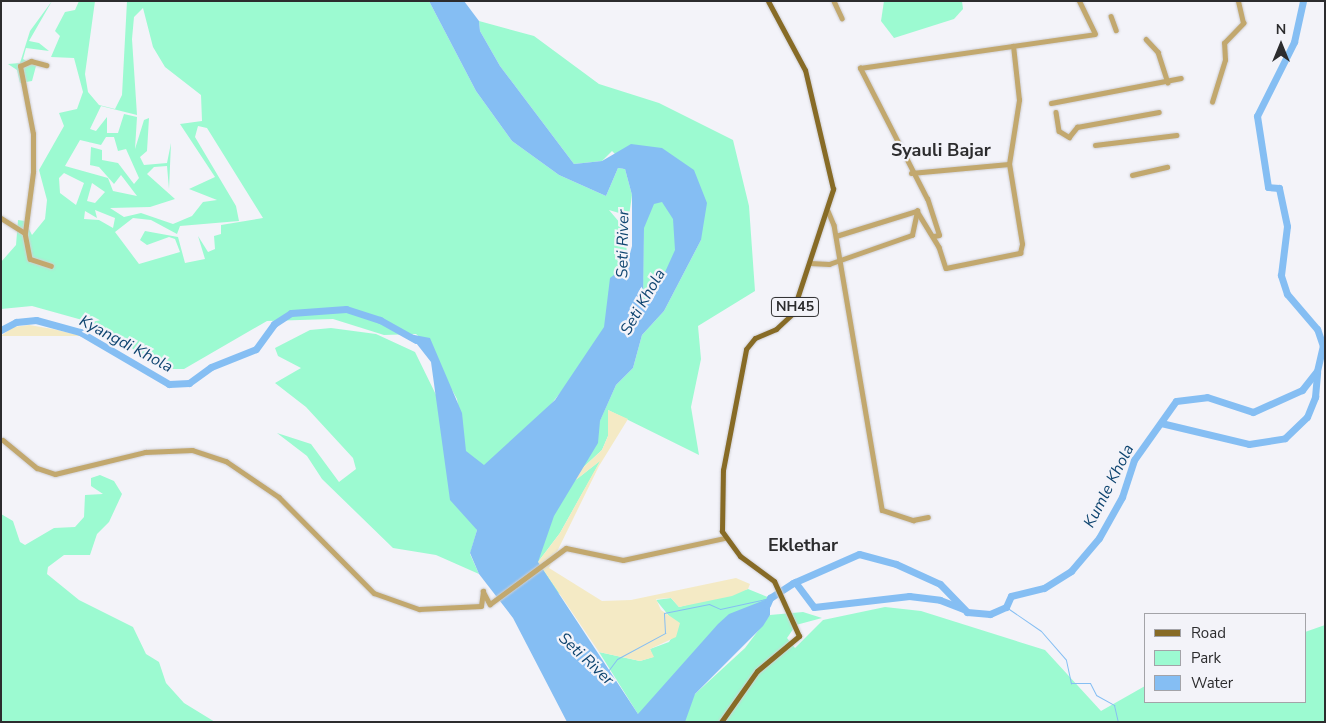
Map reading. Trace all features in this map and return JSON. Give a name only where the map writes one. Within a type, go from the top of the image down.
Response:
[{"type":"main road","name":"NH45","points":[[721,722],[757,671],[796,641],[798,628],[774,581],[740,556],[726,538],[721,526],[723,470],[746,350],[755,338],[776,329],[792,314],[828,211],[833,181],[806,75],[768,1]]},
{"type":"street","points":[[834,1],[842,18]]},
{"type":"street","points":[[934,236],[939,234],[927,199],[910,173],[860,68],[1095,34],[1079,1]]},
{"type":"street","points":[[1212,102],[1225,60],[1224,43],[1243,22],[1238,1]]},
{"type":"street","points":[[1111,16],[1116,30]]},
{"type":"street","points":[[1146,38],[1158,52],[1168,82]]},
{"type":"street","points":[[917,211],[934,236],[946,268],[1020,253],[1022,244],[1008,164],[1019,100],[1013,46]]},
{"type":"street","points":[[46,65],[31,61],[20,66],[32,134],[33,172],[25,233],[30,259],[51,266]]},
{"type":"street","points":[[1051,103],[1181,78]]},
{"type":"street","points":[[1056,112],[1059,130],[1069,137],[1077,127],[1159,112]]},
{"type":"street","points":[[1095,146],[1176,135]]},
{"type":"street","points":[[910,173],[1008,164]]},
{"type":"street","points":[[1132,175],[1167,167]]},
{"type":"street","points":[[828,211],[836,236],[882,510],[913,520],[928,518]]},
{"type":"street","points":[[836,236],[917,211]]},
{"type":"street","points":[[810,264],[839,261],[912,235],[917,211]]},
{"type":"street","points":[[1,218],[25,233]]},
{"type":"street","points":[[3,440],[37,468],[56,474],[139,453],[201,452],[226,461],[273,492],[381,596],[433,610],[481,606],[483,591],[487,604],[558,551],[570,548],[623,560],[726,538]]},
{"type":"green space","points":[[52,1],[29,41],[39,43],[49,51],[26,48],[23,59],[36,66],[32,81],[20,83],[17,70],[8,64],[20,63],[30,31]]},
{"type":"green space","points":[[79,1],[95,1],[85,74],[88,92],[99,105],[115,109],[122,95],[127,1],[429,1],[476,91],[512,141],[559,175],[606,196],[618,168],[625,169],[632,195],[629,216],[609,210],[626,230],[627,266],[598,346],[473,501],[457,399],[452,390],[450,396],[423,340],[416,334],[384,335],[333,319],[267,321],[184,369],[164,369],[93,323],[32,306],[1,309],[1,262],[16,245],[18,220],[25,221],[32,235],[45,219],[47,200],[39,170],[64,126],[59,113],[77,109],[83,92],[74,58],[51,57],[60,36],[55,31],[65,12],[75,10]],"holes":[[[143,8],[153,47],[165,67],[201,95],[202,121],[180,124],[215,177],[189,189],[217,200],[203,202],[192,216],[173,224],[141,213],[124,217],[110,208],[150,207],[175,199],[147,174],[154,167],[167,166],[169,189],[171,143],[167,163],[144,165],[140,157],[147,151],[149,118],[144,120],[135,149],[137,117],[124,114],[118,133],[107,133],[107,117],[96,131],[90,129],[101,106],[137,115],[132,39],[134,17]],[[198,126],[207,128],[263,218],[221,225],[221,234],[214,236],[215,249],[208,252],[198,236],[205,259],[185,263],[178,237],[145,231],[140,240],[147,245],[169,237],[175,239],[180,252],[139,264],[115,232],[133,218],[151,220],[177,234],[180,226],[239,221],[236,206],[195,137]],[[106,137],[114,137],[118,151],[126,149],[139,178],[134,184],[118,163],[102,160],[102,150],[91,147],[90,165],[99,167],[114,184],[121,175],[137,196],[113,191],[108,178],[65,166],[80,140],[101,145]],[[64,173],[84,183],[76,205],[60,193],[59,178]],[[92,183],[105,192],[95,203],[87,201]],[[95,210],[115,218],[113,228],[99,220],[84,219],[85,211],[97,218]]]},
{"type":"green space","points":[[884,1],[962,1],[963,9],[954,19],[894,38],[881,21]]},
{"type":"green space","points":[[479,21],[534,36],[599,84],[659,103],[733,140],[749,206],[755,291],[698,326],[701,359],[691,407],[699,455],[608,410],[608,436],[602,450],[576,474],[616,385],[633,368],[642,335],[664,311],[701,240],[612,151],[602,161],[574,164],[500,66],[480,31]]},
{"type":"green space","points":[[644,161],[690,205],[669,271],[648,303],[643,302]]},
{"type":"green space","points":[[331,328],[376,334],[415,352],[441,405],[477,530],[470,554],[479,574],[436,555],[393,548],[322,479],[307,456],[277,433],[311,444],[339,482],[356,469],[353,458],[306,407],[275,383],[301,368],[278,356],[275,348],[310,330]]},
{"type":"green space","points":[[601,460],[560,533],[538,562],[561,595],[511,555],[512,530]]},
{"type":"green space","points":[[100,475],[114,481],[122,494],[109,522],[97,534],[90,555],[64,555],[48,567],[47,574],[79,600],[133,627],[146,654],[159,662],[166,683],[184,703],[215,722],[1,722],[1,514],[13,521],[20,542],[25,545],[54,528],[75,527],[84,517],[85,495],[103,494],[91,486],[91,478]]},
{"type":"green space","points":[[748,589],[770,598],[643,722],[599,652],[640,661],[653,657],[650,649],[669,642],[678,627],[656,600],[671,598],[679,607]]},
{"type":"green space","points":[[885,607],[921,611],[1045,650],[1101,711],[1144,687],[1144,703],[1306,703],[1306,632],[1325,625],[1325,722],[649,722],[695,694],[745,648],[770,615],[803,612],[822,618],[796,625],[787,638],[795,648],[823,620]]},
{"type":"sand","points":[[29,325],[82,336],[1,336],[13,327]]},
{"type":"sand","points":[[608,410],[628,419],[599,466],[549,568],[602,601],[631,600],[736,578],[750,584],[748,589],[732,596],[679,607],[671,598],[656,599],[661,610],[680,623],[676,637],[650,649],[654,657],[640,661],[599,652],[538,562],[560,533],[600,461],[577,479],[516,460],[509,470],[475,486],[519,454],[576,474],[602,450],[608,436]]},
{"type":"water","points":[[429,1],[464,1],[479,21],[480,31],[500,66],[574,164],[602,161],[631,144],[662,148],[694,170],[707,203],[701,240],[664,311],[642,335],[633,368],[616,385],[600,421],[598,443],[554,516],[538,562],[638,714],[729,614],[770,598],[770,615],[763,626],[695,694],[685,722],[567,722],[513,618],[479,574],[470,553],[477,530],[450,500],[431,362],[409,334],[430,338],[462,413],[466,451],[484,465],[555,400],[604,327],[610,278],[627,265],[632,246],[632,195],[625,169],[618,168],[606,196],[559,175],[512,141],[476,91]],"holes":[[[662,202],[673,219],[675,250],[652,301],[643,302],[644,228],[654,204]]]},
{"type":"waterway","name":"Kumle Khola","points":[[767,605],[770,598],[793,583],[859,554],[896,564],[940,584],[967,612],[990,614],[1006,607],[1011,596],[1044,588],[1071,571],[1099,538],[1122,497],[1134,460],[1176,401],[1207,397],[1253,412],[1302,390],[1317,371],[1323,346],[1317,329],[1287,294],[1281,275],[1287,226],[1279,188],[1268,187],[1257,116],[1294,42],[1303,1]]},
{"type":"waterway","name":"Kyangdi Khola","points":[[1,330],[16,322],[36,320],[80,332],[169,384],[189,383],[211,367],[256,349],[274,324],[291,313],[346,309],[380,320],[416,340]]},
{"type":"waterway","points":[[1161,423],[1249,444],[1285,438],[1307,417],[1315,397],[1317,372]]},
{"type":"waterway","points":[[795,582],[814,607],[909,596],[940,600],[963,609]]},
{"type":"waterway","name":"Seti River","points":[[608,671],[617,659],[665,633],[664,613],[709,604],[720,609],[770,598]]},
{"type":"waterway","points":[[1006,607],[1041,631],[1066,660],[1071,683],[1090,683],[1096,695],[1114,705],[1118,722]]},
{"type":"district","name":"Syauli Bajar","points":[[941,150]]},
{"type":"district","name":"Eklethar","points":[[803,545]]},
{"type":"water label","name":"Seti Khola","points":[[643,302]]}]
